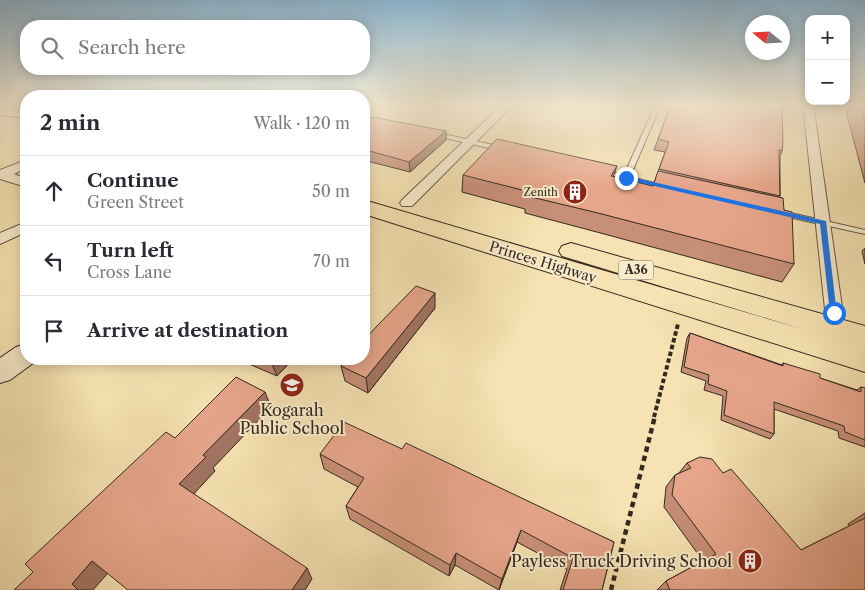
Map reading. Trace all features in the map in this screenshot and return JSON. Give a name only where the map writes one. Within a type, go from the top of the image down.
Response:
[{"type":"highway","name":"Princes Highway","points":[[370,192],[865,337]]},
{"type":"highway","name":"Princes Highway","points":[[370,209],[865,360]]},
{"type":"main road","points":[[0,372],[20,358]]},
{"type":"street","points":[[407,203],[481,132]]},
{"type":"street","points":[[811,132],[836,328]]},
{"type":"street","points":[[2,175],[20,167]]},
{"type":"street","points":[[2,175],[20,181]]},
{"type":"street","points":[[0,239],[20,229]]},
{"type":"lane","points":[[424,132],[506,151]]},
{"type":"lane","points":[[626,178],[647,132]]},
{"type":"lane","points":[[598,172],[673,188]]},
{"type":"lane","points":[[776,212],[865,232]]},
{"type":"path","points":[[611,590],[680,318]]},
{"type":"building","points":[[370,132],[445,132],[409,162],[370,151]]},
{"type":"building","points":[[661,132],[783,132],[782,151],[779,150],[780,196],[659,169],[669,142],[658,139]]},
{"type":"building","points":[[497,139],[617,166],[611,176],[653,186],[658,171],[783,198],[784,210],[792,212],[794,264],[527,196],[530,192],[463,175]]},
{"type":"building","points":[[416,286],[435,293],[366,378],[341,366],[370,365],[370,334]]},
{"type":"building","points":[[690,333],[783,366],[783,363],[820,374],[820,378],[861,392],[861,387],[865,388],[865,440],[845,432],[844,426],[774,402],[774,434],[724,415],[727,391],[708,384],[709,375],[684,367]]},
{"type":"building","points":[[236,377],[265,392],[203,455],[206,457],[179,484],[307,568],[292,590],[128,590],[92,561],[72,584],[78,590],[14,590],[33,572],[25,564],[166,432],[175,438]]},
{"type":"building","points":[[344,422],[402,449],[406,443],[614,542],[602,590],[563,590],[573,558],[521,530],[502,579],[456,553],[450,565],[346,506],[364,478],[320,454]]},
{"type":"building","points":[[700,457],[712,459],[723,473],[731,469],[801,550],[865,518],[865,590],[670,590],[666,581],[716,554],[672,495],[675,475],[691,468],[687,463]]},
{"type":"place","name":"Zenith","points":[[575,192]]},
{"type":"place","name":"Kogarah Public School","points":[[292,385]]},
{"type":"place","name":"Payless Truck Driving School","points":[[750,561]]},
{"type":"route","points":[[626,178],[823,223],[834,313]]}]
